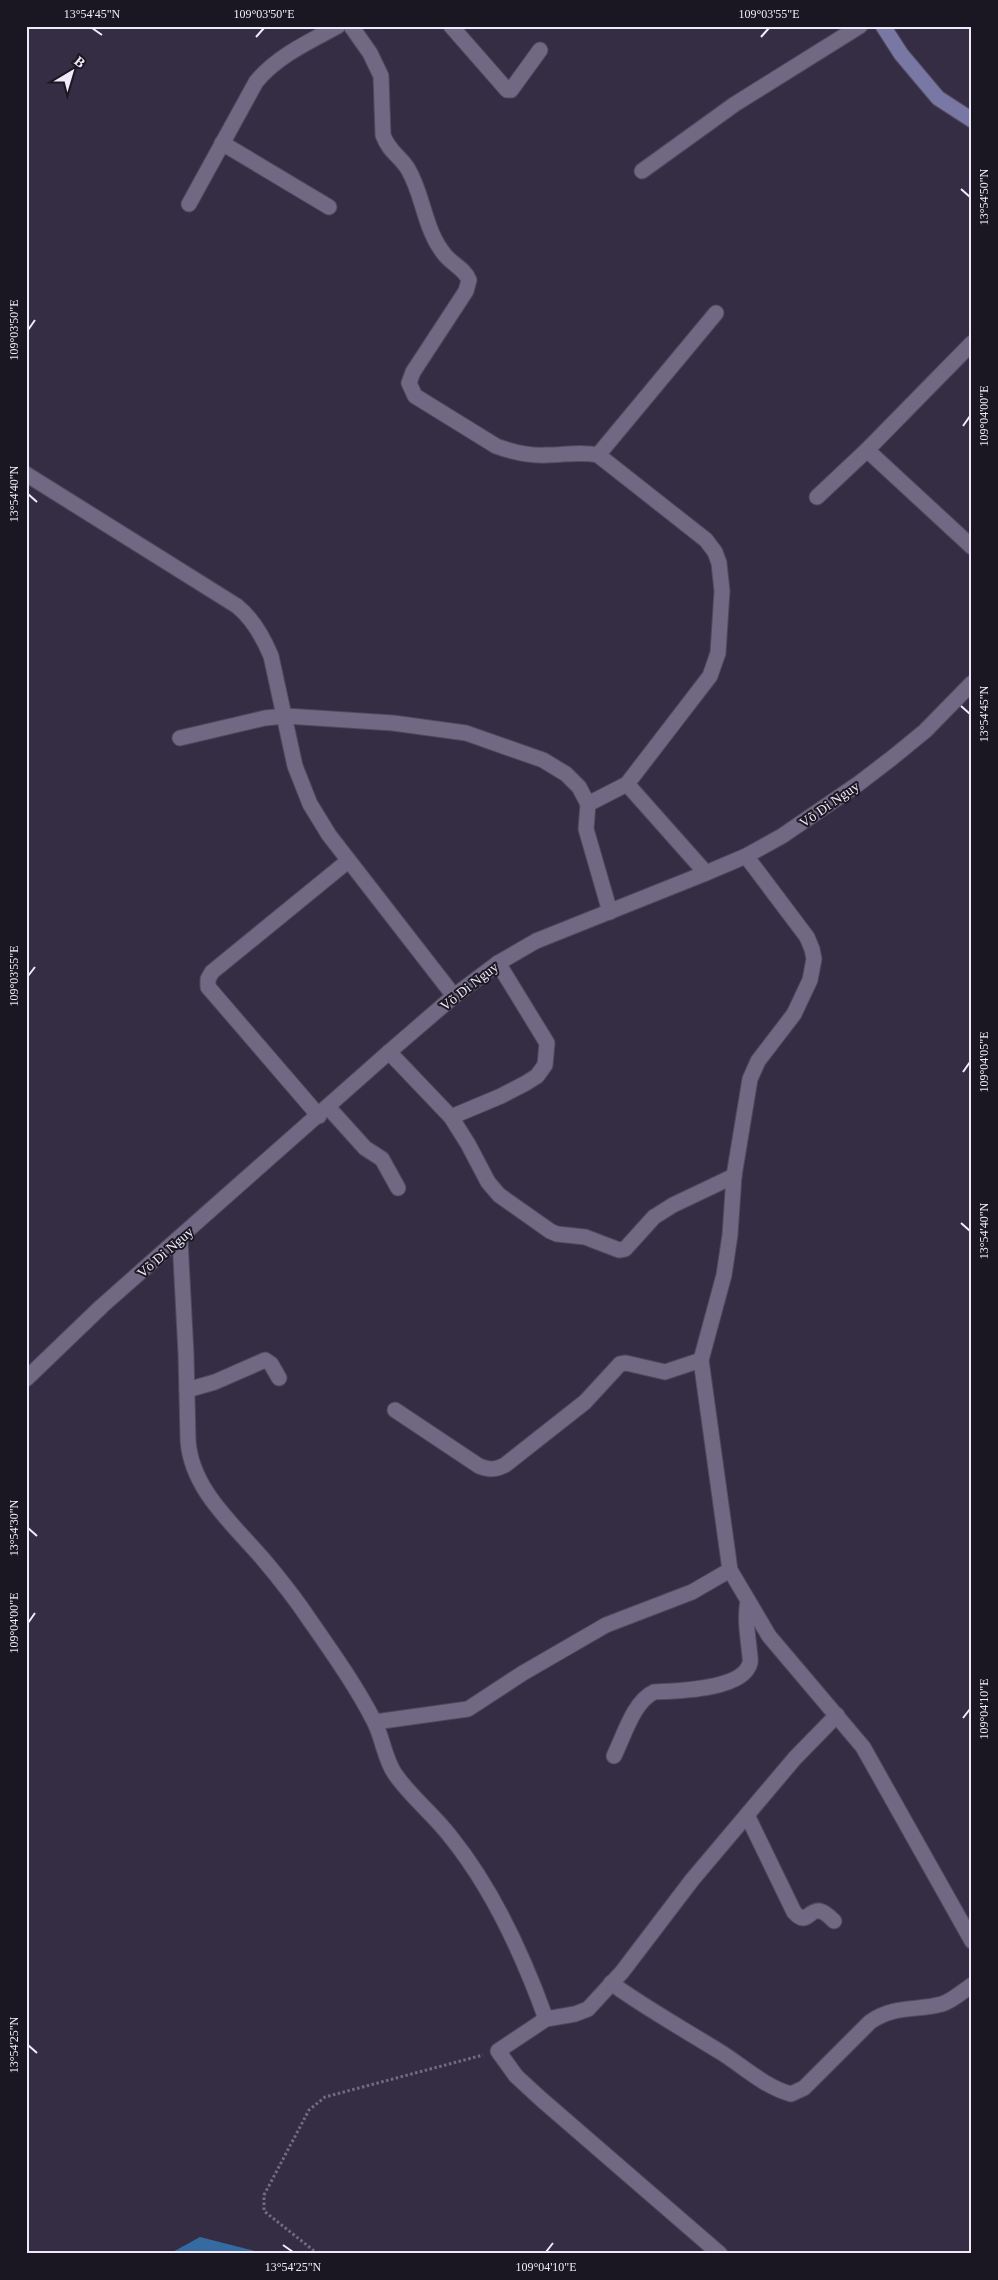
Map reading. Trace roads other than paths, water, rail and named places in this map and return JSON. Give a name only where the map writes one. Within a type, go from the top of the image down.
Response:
[{"type":"street","points":[[189,204],[262,74],[286,56],[338,26]]},
{"type":"street","points":[[351,26],[370,53],[380,76],[385,142],[409,171],[426,222],[444,255],[464,273],[468,280],[466,291],[413,372],[409,383],[411,390],[420,401],[507,450],[546,455],[588,453],[598,455],[706,540],[719,563],[722,591],[718,653],[710,676],[627,784],[588,804]]},
{"type":"street","points":[[452,26],[507,90],[511,90],[540,50]]},
{"type":"street","points":[[642,171],[714,118],[860,26]]},
{"type":"street","points":[[883,26],[901,54],[938,98],[972,120]]},
{"type":"street","points":[[222,144],[330,207]]},
{"type":"street","points":[[598,455],[716,313]]},
{"type":"street","points":[[817,497],[867,450],[972,342]]},
{"type":"street","points":[[867,450],[972,547]]},
{"type":"street","points":[[26,474],[243,611],[264,639],[272,656],[295,766],[304,791],[329,835],[348,861],[454,996]]},
{"type":"street","name":"Võ Di Nguy","points":[[26,1379],[102,1306],[180,1239],[389,1052],[454,996],[498,962],[536,942],[746,856],[782,836],[858,784],[925,731],[972,683]]},
{"type":"street","points":[[180,738],[265,718],[286,716],[393,723],[466,733],[543,760],[566,774],[579,787],[588,804],[586,829],[610,912]]},
{"type":"street","points":[[627,784],[706,873]]},
{"type":"street","points":[[746,856],[807,937],[814,959],[810,980],[794,1014],[762,1054],[753,1070],[734,1176],[730,1235],[724,1275],[701,1360],[730,1570],[769,1636],[838,1715],[863,1747],[972,1941]]},
{"type":"street","points":[[348,861],[212,972],[208,979],[208,988],[324,1111],[365,1148],[382,1159],[398,1188]]},
{"type":"street","points":[[451,1117],[501,1096],[526,1083],[537,1076],[544,1066],[547,1043],[498,962]]},
{"type":"street","points":[[389,1052],[451,1117],[488,1182],[499,1195],[557,1234],[585,1237],[619,1250],[630,1246],[654,1217],[672,1205],[734,1176]]},
{"type":"street","points":[[180,1239],[189,1453],[196,1474],[207,1492],[264,1560],[304,1612],[375,1722],[395,1774],[450,1835],[487,1890],[534,1986],[546,2019]]},
{"type":"street","points":[[187,1390],[228,1377],[260,1360],[265,1360],[270,1364],[279,1378]]},
{"type":"street","points":[[396,1410],[479,1466],[488,1470],[498,1469],[585,1402],[620,1364],[626,1363],[665,1372],[701,1360]]},
{"type":"street","points":[[375,1722],[468,1709],[523,1673],[606,1625],[692,1592],[730,1570]]},
{"type":"street","points":[[614,1756],[645,1696],[654,1692],[715,1686],[735,1679],[745,1672],[750,1662],[746,1618],[748,1601]]},
{"type":"street","points":[[720,2254],[541,2099],[516,2076],[498,2050],[546,2019],[575,2014],[588,2008],[640,1950],[692,1880],[795,1758],[838,1715]]},
{"type":"street","points":[[747,1815],[794,1912],[799,1917],[805,1918],[819,1911],[834,1921]]},
{"type":"street","points":[[611,1983],[641,2005],[724,2054],[777,2090],[791,2094],[804,2088],[870,2022],[880,2015],[900,2009],[941,2004],[972,1985]]},
{"type":"water","points":[[200,2237],[267,2254],[169,2254]]}]
